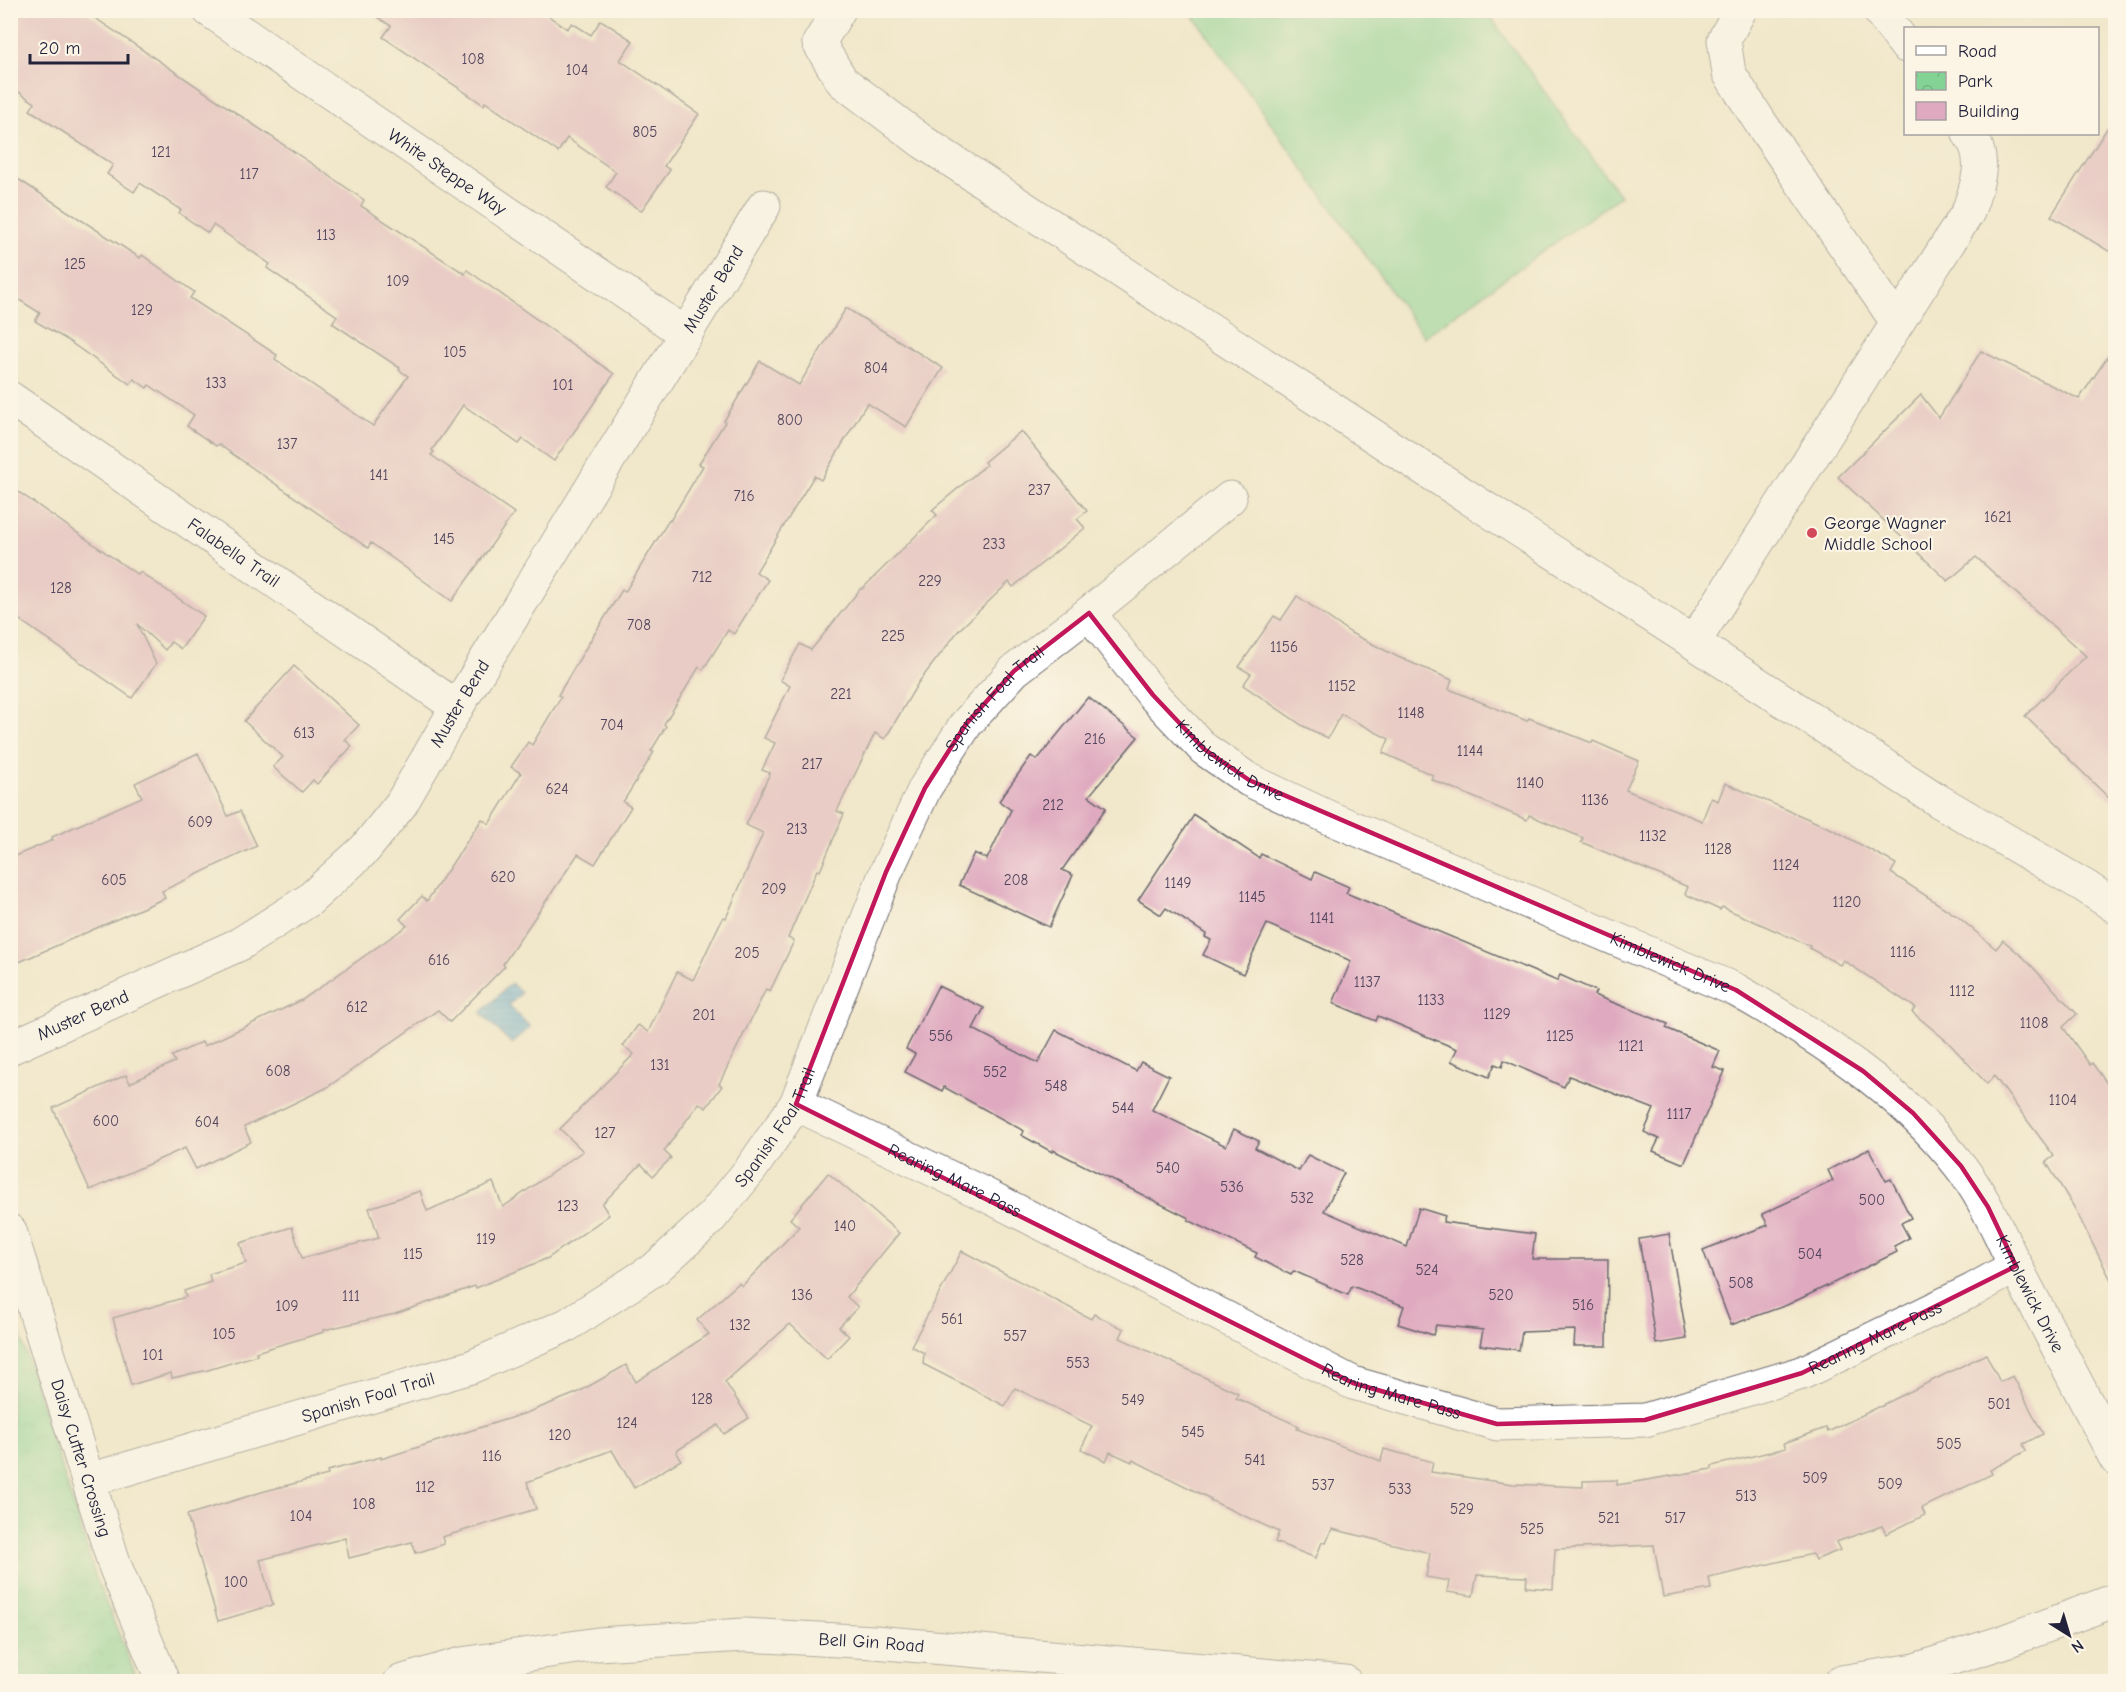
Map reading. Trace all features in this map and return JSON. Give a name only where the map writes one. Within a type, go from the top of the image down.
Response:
[{"type":"street","name":"White Steppe Way","points":[[209,10],[686,334]]},
{"type":"street","points":[[839,10],[819,44],[842,81],[914,135],[1395,450],[1940,801],[2086,888],[2115,908]]},
{"type":"street","points":[[1740,10],[1724,40],[1729,73],[1897,322]]},
{"type":"street","points":[[1879,10],[1904,45]]},
{"type":"street","points":[[1694,642],[1968,212],[1980,178],[1977,144],[1970,135]]},
{"type":"street","name":"Muster Bend","points":[[10,1048],[240,944],[309,900],[365,849],[401,804],[457,707],[764,206]]},
{"type":"street","name":"Falabella Trail","points":[[10,398],[457,707]]},
{"type":"street","name":"Spanish Foal Trail","points":[[88,1480],[471,1366],[567,1325],[656,1268],[709,1220],[751,1169],[796,1104],[886,872],[925,788],[966,724],[1014,671],[1230,498]]},
{"type":"street","name":"Kimblewick Drive","points":[[1089,613],[1153,696],[1204,749],[1249,780],[1330,818],[1736,990],[1794,1022],[1863,1071],[1913,1113],[1961,1166],[1988,1207],[2115,1459]]},
{"type":"street","name":"Rearing Mare Pass","points":[[796,1104],[984,1194],[1353,1383],[1497,1424],[1645,1420],[1802,1373],[1984,1285],[2016,1266]]},
{"type":"street","name":"Daisy Cutter Crossing","points":[[10,1231],[115,1566],[163,1682]]},
{"type":"street","points":[[1841,1682],[1915,1670],[2006,1641],[2115,1600]]},
{"type":"street","name":"Bell Gin Road","points":[[400,1682],[460,1664],[598,1644],[744,1635],[874,1642],[1345,1682]]},
{"type":"highlighted area","points":[[1089,613],[1153,695],[1204,749],[1249,780],[1736,990],[1863,1071],[1913,1113],[1961,1166],[1988,1207],[2016,1266],[1802,1373],[1645,1420],[1497,1424],[1353,1383],[796,1104],[886,872],[925,788],[966,724],[1014,671]]},
{"type":"green space","points":[[1190,11],[1486,11],[1620,196],[1424,337]]},
{"type":"green space","points":[[11,1306],[96,1578],[138,1681],[11,1681]]},
{"type":"water","points":[[511,983],[521,993],[509,1005],[530,1027],[512,1044],[481,1013]]},
{"type":"building","points":[[10,10],[83,10],[364,200],[361,206],[465,274],[467,270],[614,374],[554,461],[523,439],[519,444],[463,405],[432,450],[434,452],[431,455],[514,513],[452,601],[371,543],[368,548],[218,444],[216,446],[187,426],[194,415],[149,385],[147,388],[134,379],[130,384],[64,338],[35,321],[40,313],[10,294],[10,174],[140,258],[142,255],[194,292],[190,298],[277,355],[275,359],[373,426],[408,376],[399,370],[400,368],[332,323],[337,316],[267,268],[270,264],[213,225],[208,233],[179,213],[181,210],[140,183],[134,192],[107,174],[113,165],[30,110],[35,103],[10,86]]},
{"type":"building","points":[[366,10],[540,10],[567,29],[572,23],[591,35],[601,20],[633,41],[620,60],[699,114],[664,166],[670,170],[641,211],[606,187],[616,172],[567,138],[558,152],[485,102],[484,105],[383,37],[391,26]]},
{"type":"building","points":[[2115,116],[2115,255],[2051,216]]},
{"type":"building","points":[[846,308],[943,368],[906,427],[867,403],[821,480],[814,476],[756,572],[768,580],[734,634],[728,630],[703,670],[699,667],[664,724],[666,726],[651,751],[654,752],[623,802],[631,807],[595,864],[578,854],[503,964],[505,966],[450,1022],[438,1010],[326,1088],[244,1127],[251,1142],[196,1169],[185,1148],[90,1190],[53,1108],[126,1075],[130,1083],[175,1062],[172,1056],[202,1042],[204,1046],[302,1000],[407,926],[400,919],[422,896],[427,901],[482,819],[489,824],[521,773],[511,767],[528,742],[532,745],[561,697],[558,695],[590,641],[622,590],[625,592],[670,521],[703,466],[699,464],[760,361],[799,385]]},
{"type":"building","points":[[2115,346],[2115,804],[2025,716],[2086,656],[1976,557],[1948,581],[1838,477],[1921,395],[1939,418],[1981,351],[2079,399]]},
{"type":"building","points":[[1021,431],[1087,511],[1077,519],[1085,528],[1013,587],[1009,582],[959,630],[918,683],[885,739],[875,733],[837,811],[844,814],[788,938],[794,941],[770,991],[766,989],[719,1084],[722,1086],[706,1108],[699,1103],[664,1151],[671,1158],[653,1176],[641,1164],[602,1204],[609,1215],[548,1258],[476,1288],[475,1286],[395,1314],[323,1330],[324,1332],[256,1352],[257,1355],[208,1370],[172,1378],[171,1373],[131,1385],[113,1318],[186,1297],[184,1291],[211,1282],[209,1274],[246,1263],[240,1243],[292,1227],[302,1258],[379,1238],[369,1208],[420,1191],[427,1211],[493,1182],[503,1207],[583,1151],[560,1129],[634,1054],[623,1046],[638,1025],[648,1032],[677,972],[693,980],[723,917],[726,918],[763,833],[746,825],[770,773],[762,770],[775,743],[764,738],[790,686],[780,680],[800,644],[811,650],[861,588],[937,515],[932,510],[986,465],[984,462]]},
{"type":"building","points":[[10,486],[138,575],[140,572],[204,616],[181,649],[171,642],[165,650],[137,624],[156,664],[132,698],[10,613]]},
{"type":"building","points":[[1297,596],[1351,633],[1398,657],[1452,680],[1449,689],[1527,721],[1529,718],[1592,743],[1593,741],[1639,761],[1626,790],[1702,821],[1711,798],[1718,801],[1725,783],[1834,830],[1896,864],[1891,873],[1957,916],[1996,949],[2003,940],[2024,958],[2077,1014],[2063,1027],[2090,1065],[2092,1063],[2115,1094],[2115,1288],[2074,1207],[2046,1162],[2054,1156],[1994,1076],[1987,1084],[1948,1042],[1912,1012],[1916,1008],[1843,960],[1840,965],[1809,948],[1810,946],[1722,907],[1720,910],[1685,894],[1688,887],[1581,842],[1583,838],[1529,815],[1527,820],[1431,779],[1433,775],[1383,753],[1389,739],[1341,714],[1328,738],[1303,726],[1243,685],[1251,674],[1239,667],[1274,616],[1281,620]]},
{"type":"building","points":[[294,666],[359,725],[345,740],[352,746],[317,784],[313,780],[302,792],[273,767],[283,757],[244,721]]},
{"type":"building","points":[[1088,697],[1138,737],[1089,796],[1106,808],[1062,870],[1073,875],[1049,927],[959,885],[974,853],[987,859],[1011,810],[999,801],[1031,756],[1037,760]]},
{"type":"building","points":[[198,753],[228,816],[240,811],[257,846],[162,891],[165,898],[10,966],[10,858],[142,797],[135,783]]},
{"type":"building","points":[[1194,815],[1259,858],[1261,854],[1312,879],[1315,872],[1349,887],[1346,893],[1557,981],[1560,975],[1596,991],[1594,995],[1668,1024],[1666,1028],[1720,1051],[1713,1067],[1725,1071],[1684,1164],[1653,1151],[1659,1139],[1644,1132],[1654,1109],[1569,1076],[1564,1087],[1504,1060],[1502,1067],[1495,1064],[1489,1077],[1451,1061],[1457,1049],[1378,1016],[1376,1021],[1333,1003],[1351,961],[1267,924],[1243,974],[1203,955],[1211,940],[1205,937],[1206,934],[1166,908],[1161,915],[1138,900]]},
{"type":"building","points":[[938,986],[984,1008],[973,1029],[1038,1063],[1056,1030],[1136,1071],[1141,1062],[1169,1076],[1152,1110],[1226,1146],[1234,1129],[1259,1141],[1255,1148],[1299,1171],[1308,1155],[1344,1173],[1324,1211],[1407,1247],[1419,1208],[1445,1216],[1443,1222],[1535,1234],[1532,1259],[1608,1259],[1607,1346],[1574,1346],[1575,1330],[1522,1332],[1519,1350],[1480,1345],[1483,1330],[1436,1325],[1433,1335],[1398,1324],[1404,1306],[1352,1286],[1348,1295],[1294,1271],[1291,1275],[1255,1257],[1257,1253],[1188,1220],[1189,1218],[1053,1150],[1052,1152],[1021,1135],[1024,1131],[944,1087],[942,1091],[905,1072],[915,1054],[906,1049]]},
{"type":"building","points":[[1869,1149],[1886,1181],[1891,1179],[1911,1218],[1901,1223],[1909,1238],[1894,1246],[1897,1252],[1875,1263],[1787,1305],[1731,1325],[1703,1250],[1768,1225],[1762,1214],[1833,1181],[1828,1170]]},
{"type":"building","points":[[828,1173],[899,1233],[847,1297],[858,1307],[839,1327],[849,1336],[827,1359],[790,1324],[725,1382],[749,1418],[724,1434],[718,1425],[676,1451],[681,1460],[634,1488],[612,1450],[527,1482],[536,1509],[442,1537],[444,1544],[416,1553],[412,1542],[349,1558],[345,1538],[260,1560],[273,1605],[218,1621],[187,1515],[265,1491],[328,1475],[327,1471],[381,1457],[381,1459],[526,1413],[577,1393],[626,1365],[636,1382],[709,1334],[697,1320],[739,1283],[742,1286],[799,1227],[790,1219]]},
{"type":"building","points":[[1669,1234],[1687,1339],[1656,1344],[1639,1239]]},
{"type":"building","points":[[962,1251],[1091,1319],[1094,1314],[1124,1329],[1120,1338],[1238,1393],[1236,1398],[1299,1426],[1297,1429],[1381,1461],[1384,1449],[1433,1462],[1431,1472],[1513,1484],[1583,1487],[1583,1481],[1617,1480],[1617,1485],[1712,1469],[1712,1466],[1786,1448],[1784,1443],[1826,1428],[1828,1432],[1986,1354],[2000,1382],[2013,1376],[2043,1434],[2023,1444],[2026,1451],[1990,1470],[1992,1474],[1922,1508],[1925,1515],[1886,1534],[1882,1526],[1836,1542],[1840,1550],[1815,1560],[1812,1554],[1709,1578],[1711,1589],[1663,1597],[1654,1545],[1555,1549],[1553,1589],[1526,1587],[1527,1577],[1477,1575],[1473,1596],[1447,1592],[1449,1581],[1426,1577],[1430,1553],[1332,1529],[1326,1543],[1322,1542],[1316,1558],[1275,1542],[1279,1532],[1210,1500],[1133,1460],[1132,1462],[1110,1452],[1106,1461],[1081,1449],[1092,1426],[1015,1388],[1005,1406],[923,1364],[924,1353],[911,1346]]},
{"type":"place","name":"George Wagner Middle School","points":[[1812,533]]}]
